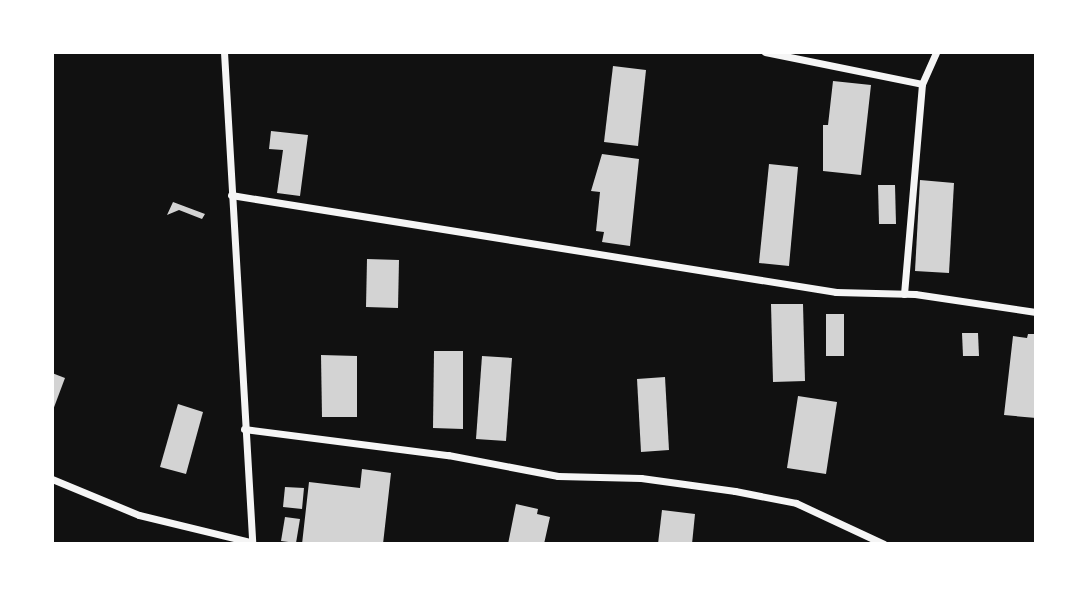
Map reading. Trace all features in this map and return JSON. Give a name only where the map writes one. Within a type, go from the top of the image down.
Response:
[{"type":"street","points":[[52,479],[139,514],[252,543],[224,52]]},
{"type":"street","points":[[765,52],[922,84]]},
{"type":"street","points":[[904,294],[922,84],[936,52]]},
{"type":"street","points":[[231,195],[836,292],[904,294],[1035,312]]},
{"type":"street","points":[[244,429],[448,455],[558,476],[641,478],[735,491],[796,503],[884,544]]},
{"type":"building","points":[[613,66],[646,70],[638,146],[604,142]]},
{"type":"building","points":[[833,81],[871,85],[861,175],[823,171],[823,125],[828,125]]},
{"type":"building","points":[[271,131],[308,135],[300,196],[277,193],[283,150],[269,149]]},
{"type":"building","points":[[602,154],[639,159],[630,246],[602,242],[604,232],[596,231],[600,192],[591,191]]},
{"type":"building","points":[[769,164],[798,167],[789,266],[759,263]]},
{"type":"building","points":[[920,180],[954,183],[949,273],[915,271]]},
{"type":"building","points":[[878,185],[895,185],[896,224],[879,224]]},
{"type":"building","points":[[173,202],[205,214],[202,219],[179,210],[167,215]]},
{"type":"building","points":[[367,259],[399,260],[398,308],[366,307]]},
{"type":"building","points":[[771,304],[803,304],[805,381],[773,382]]},
{"type":"building","points":[[826,314],[844,314],[844,356],[826,356]]},
{"type":"building","points":[[962,333],[978,333],[979,356],[963,356]]},
{"type":"building","points":[[1028,334],[1036,334],[1036,418],[1004,415],[1013,336],[1027,338]]},
{"type":"building","points":[[434,351],[463,351],[463,429],[433,428]]},
{"type":"building","points":[[321,355],[357,356],[357,417],[322,417]]},
{"type":"building","points":[[482,356],[512,358],[506,441],[476,439]]},
{"type":"building","points":[[52,373],[65,378],[53,410],[52,410]]},
{"type":"building","points":[[665,377],[669,450],[641,452],[637,379]]},
{"type":"building","points":[[798,396],[837,402],[826,474],[787,468]]},
{"type":"building","points":[[178,404],[203,412],[186,474],[160,467]]},
{"type":"building","points":[[362,469],[391,473],[383,544],[302,544],[309,482],[360,488]]},
{"type":"building","points":[[285,487],[304,488],[302,509],[283,507]]},
{"type":"building","points":[[516,504],[538,509],[537,514],[550,517],[544,544],[508,544]]},
{"type":"building","points":[[662,510],[695,514],[692,544],[658,544]]},
{"type":"building","points":[[285,517],[300,519],[296,543],[281,541]]}]
